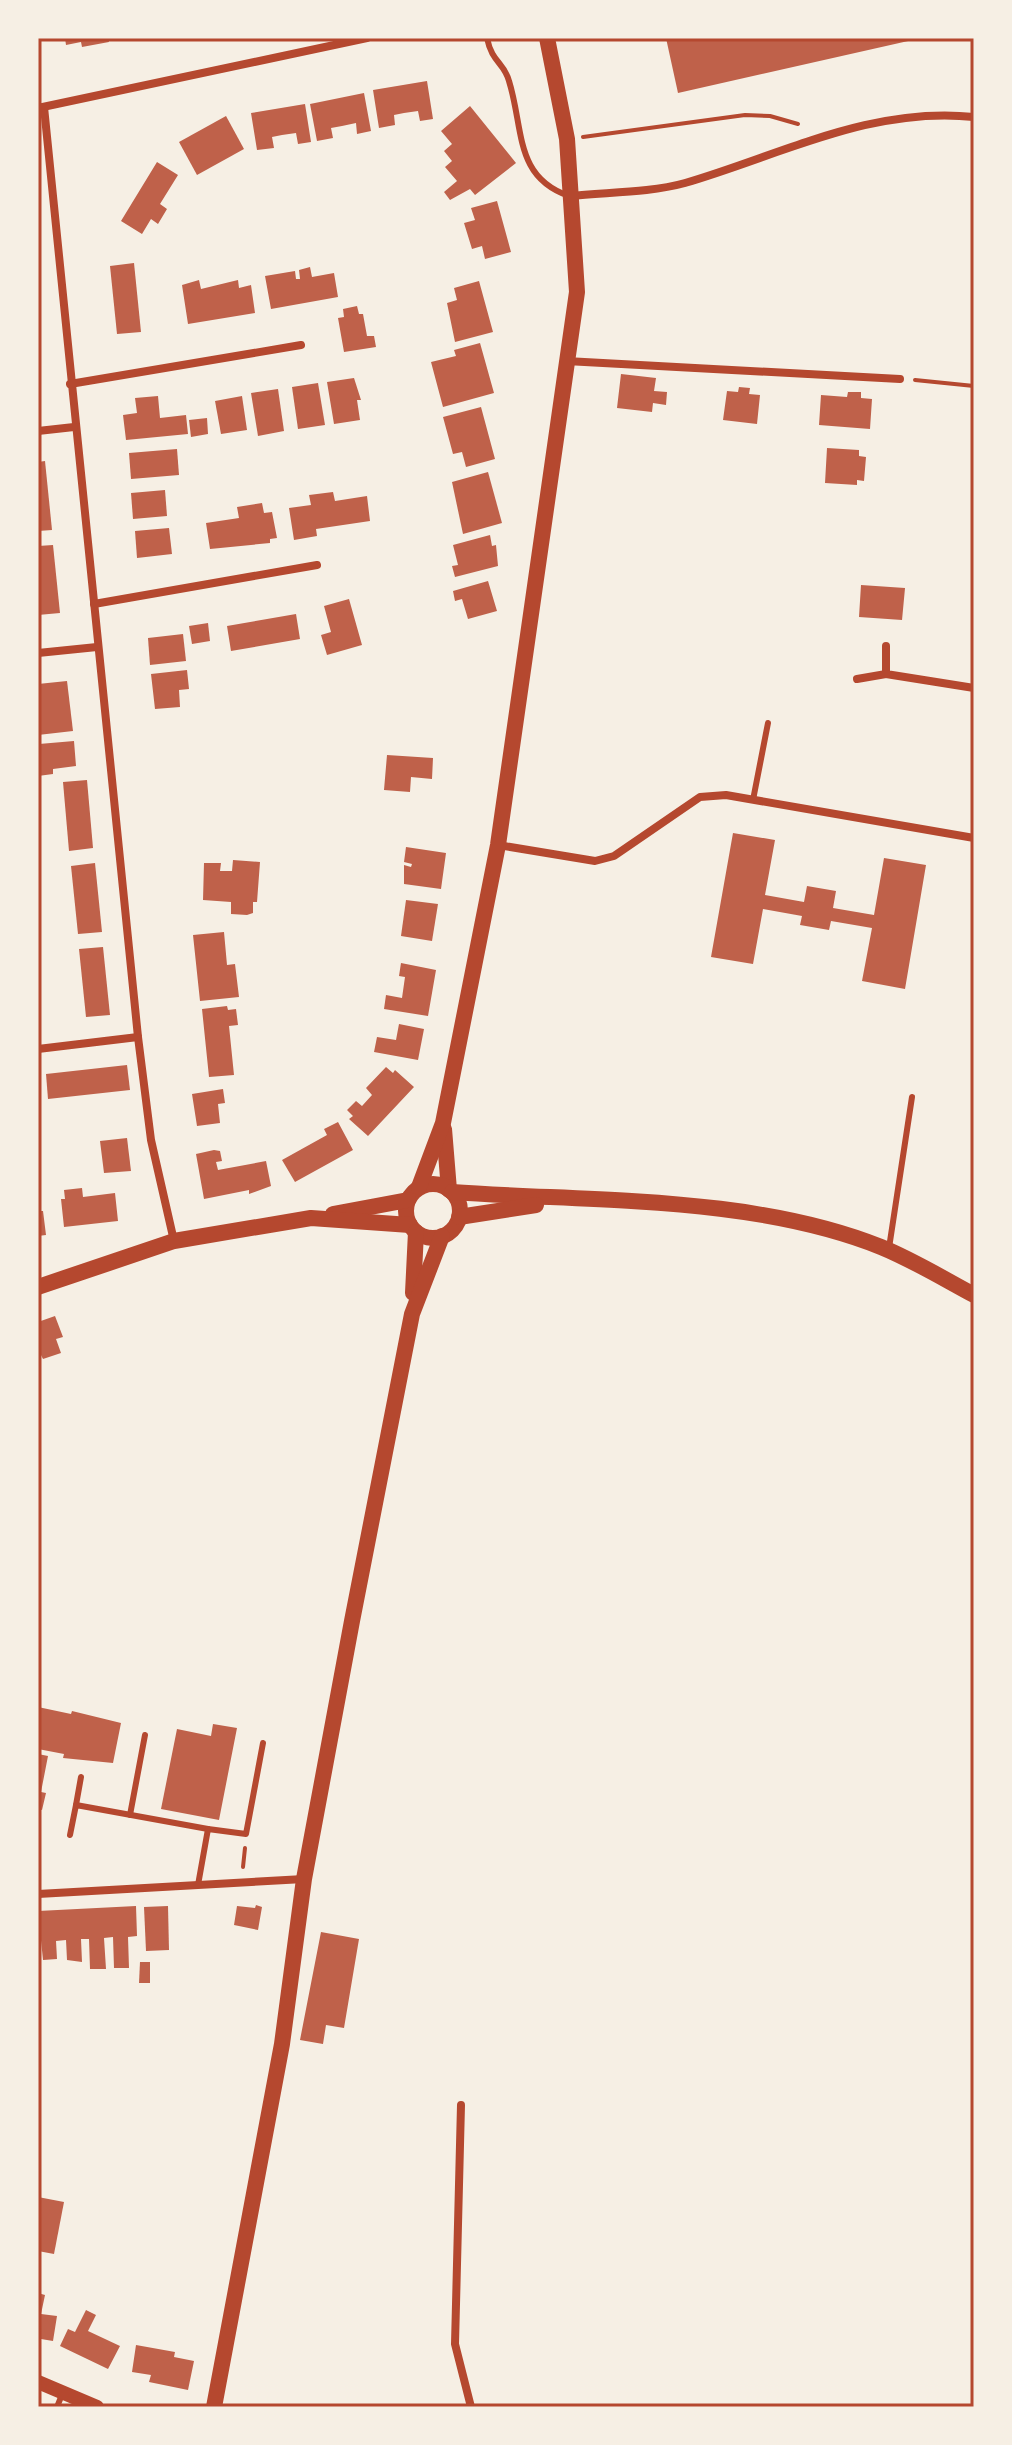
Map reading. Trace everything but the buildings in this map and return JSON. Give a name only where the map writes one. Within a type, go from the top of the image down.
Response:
[{"type":"main road","points":[[214,2407],[282,2044],[304,1879],[412,1314],[413,1229],[407,1217],[443,1123],[498,845],[558,440],[577,292],[567,139],[547,38]]},
{"type":"main road","points":[[311,1218],[413,1229],[433,1238],[442,1236],[456,1225],[460,1208],[451,1191],[443,1123]]},
{"type":"main road","points":[[38,1287],[174,1241],[311,1218],[414,1194],[436,1184],[451,1191],[752,1214],[815,1226],[889,1251],[974,1295]]},
{"type":"main road","points":[[459,1217],[565,1200]]},
{"type":"main road","points":[[412,1314],[442,1236]]},
{"type":"street","points":[[174,1241],[151,1140],[138,1037],[41,108],[367,38]]},
{"type":"street","points":[[569,196],[682,184],[807,140],[897,118],[974,117]]},
{"type":"street","points":[[70,384],[301,345]]},
{"type":"street","points":[[566,361],[900,379]]},
{"type":"street","points":[[38,431],[74,427]]},
{"type":"street","points":[[94,604],[317,565]]},
{"type":"street","points":[[886,646],[886,674]]},
{"type":"street","points":[[38,653],[97,647]]},
{"type":"street","points":[[857,679],[886,674],[974,688]]},
{"type":"street","points":[[498,845],[595,861],[614,856],[700,797],[726,795],[974,838]]},
{"type":"street","points":[[38,1049],[138,1037]]},
{"type":"street","points":[[38,1894],[304,1879]]},
{"type":"street","points":[[461,2105],[455,2344],[471,2407]]},
{"type":"street","points":[[38,2382],[97,2407]]},
{"type":"lane","points":[[487,38],[490,56],[509,80],[535,176],[548,188],[569,196]]},
{"type":"lane","points":[[753,800],[768,723]]},
{"type":"lane","points":[[889,1251],[912,1097]]},
{"type":"lane","points":[[130,1815],[145,1735]]},
{"type":"lane","points":[[76,1805],[246,1834],[263,1743]]},
{"type":"lane","points":[[70,1835],[81,1777]]},
{"type":"lane","points":[[198,1885],[208,1829]]},
{"type":"lane","points":[[57,2407],[63,2391]]},
{"type":"path","points":[[567,139],[745,115],[770,116],[798,124]]},
{"type":"path","points":[[900,379],[974,386]]},
{"type":"path","points":[[241,1882],[246,1834]]}]
